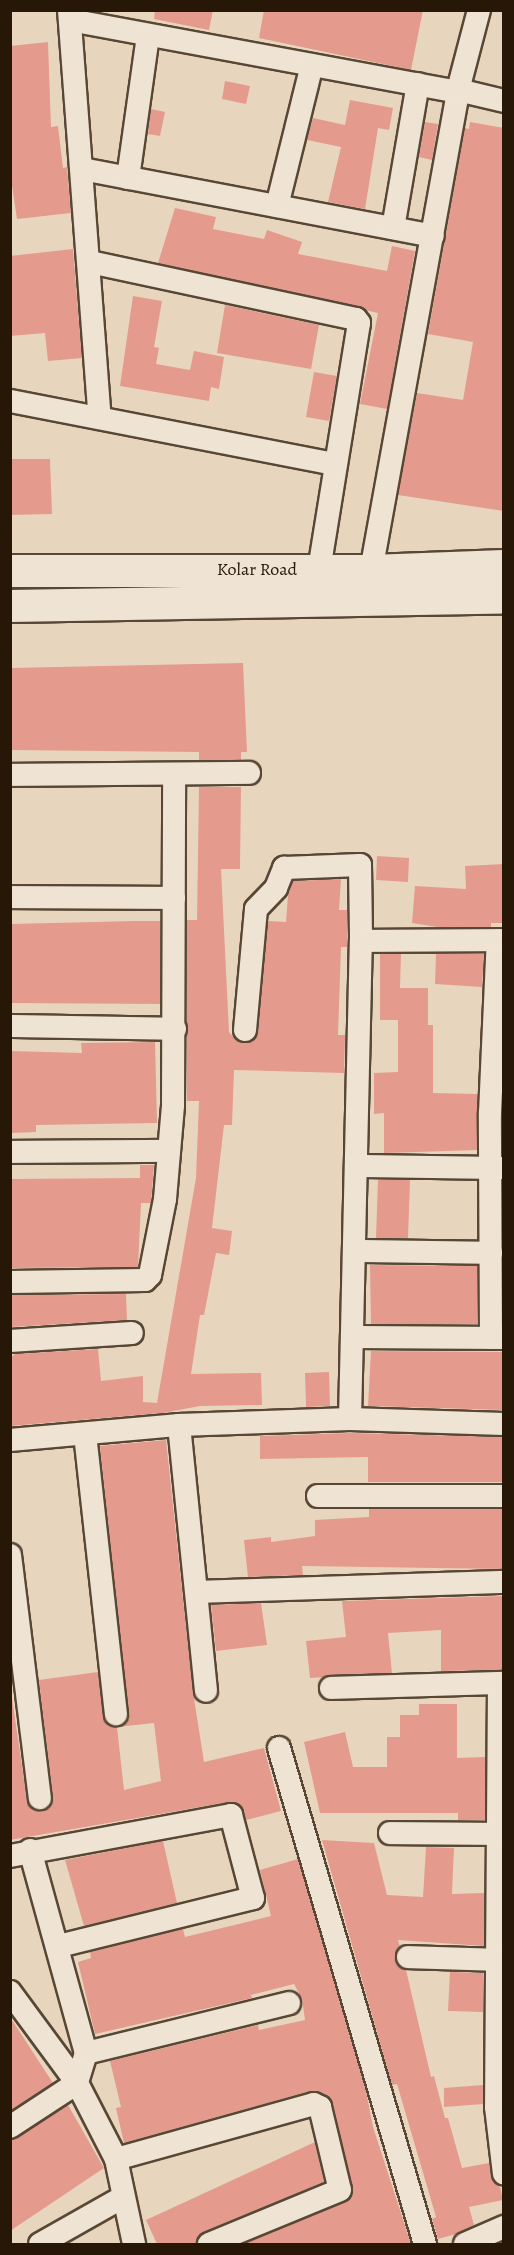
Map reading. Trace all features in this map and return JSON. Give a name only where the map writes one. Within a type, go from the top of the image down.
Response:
[{"type":"main road","name":"Kolar Road","points":[[10,571],[319,568],[371,571],[504,566]]},
{"type":"main road","name":"Kolar Road","points":[[10,606],[504,597]]},
{"type":"street","points":[[371,571],[458,91],[479,10]]},
{"type":"street","points":[[100,418],[90,262],[69,15],[148,35],[504,100]]},
{"type":"street","points":[[128,178],[148,35]]},
{"type":"street","points":[[277,206],[312,65]]},
{"type":"street","points":[[393,228],[418,84]]},
{"type":"street","points":[[82,169],[433,237]]},
{"type":"street","points":[[90,262],[356,319],[361,328],[334,464],[319,568]]},
{"type":"street","points":[[10,401],[334,464]]},
{"type":"street","points":[[10,774],[249,773]]},
{"type":"street","points":[[10,1282],[148,1279],[165,1199],[169,1150],[175,1029],[174,774]]},
{"type":"street","points":[[244,1030],[256,909],[276,888],[284,868],[360,865],[355,1337],[350,1419]]},
{"type":"street","points":[[10,897],[174,898]]},
{"type":"street","points":[[355,1337],[497,1338],[491,1253],[498,1167],[490,1113],[501,940],[360,940]]},
{"type":"street","points":[[10,1026],[175,1029]]},
{"type":"street","points":[[10,1152],[169,1150]]},
{"type":"street","points":[[358,1166],[498,1167]]},
{"type":"street","points":[[356,1251],[491,1253]]},
{"type":"street","points":[[10,1341],[132,1333]]},
{"type":"street","points":[[10,1440],[179,1425],[350,1419],[504,1424]]},
{"type":"street","points":[[179,1425],[199,1593],[206,1691]]},
{"type":"street","points":[[85,1434],[116,1714]]},
{"type":"street","points":[[318,1496],[504,1496]]},
{"type":"street","points":[[10,1555],[14,1624],[40,1798]]},
{"type":"street","points":[[199,1593],[504,1582]]},
{"type":"street","points":[[331,1688],[501,1683],[496,1834],[498,1960],[496,2107],[504,2175]]},
{"type":"street","points":[[279,1748],[425,2244]]},
{"type":"street","points":[[10,2127],[77,2083],[86,2053],[59,1946],[20,1853],[231,1815],[254,1898],[59,1946]]},
{"type":"street","points":[[390,1833],[496,1834]]},
{"type":"street","points":[[408,1957],[498,1960]]},
{"type":"street","points":[[11,1993],[77,2083],[116,2159],[134,2244]]},
{"type":"street","points":[[86,2053],[289,2003]]},
{"type":"street","points":[[116,2159],[314,2104],[320,2107],[340,2190],[209,2244]]},
{"type":"street","points":[[40,2244],[123,2197]]},
{"type":"street","points":[[465,2244],[504,2227]]},
{"type":"building","points":[[155,10],[213,10],[209,30],[154,19]]},
{"type":"building","points":[[264,10],[423,10],[411,70],[259,38]]},
{"type":"building","points":[[48,42],[51,127],[58,126],[63,168],[67,167],[71,213],[17,219],[10,172],[10,46]]},
{"type":"building","points":[[225,81],[250,86],[246,104],[222,99]]},
{"type":"building","points":[[350,100],[393,108],[389,130],[378,128],[365,209],[328,202],[341,147],[307,140],[313,118],[345,125]]},
{"type":"building","points":[[151,109],[165,112],[160,136],[148,134]]},
{"type":"building","points":[[425,122],[438,124],[432,160],[419,157]]},
{"type":"building","points":[[470,122],[504,128],[504,511],[398,495],[417,393],[463,400],[473,342],[428,334],[465,128],[469,129]]},
{"type":"building","points":[[175,208],[216,217],[213,229],[264,239],[267,230],[302,242],[298,254],[387,271],[392,246],[415,251],[387,409],[360,404],[378,313],[158,263]]},
{"type":"building","points":[[73,249],[82,358],[48,361],[45,333],[10,336],[10,256]]},
{"type":"building","points":[[133,296],[162,301],[154,347],[159,348],[156,364],[190,370],[194,351],[224,357],[219,389],[211,387],[209,401],[120,386]]},
{"type":"building","points":[[225,305],[319,325],[311,369],[217,353]]},
{"type":"building","points":[[314,372],[337,376],[329,421],[306,417]]},
{"type":"building","points":[[10,459],[50,459],[52,514],[10,515]]},
{"type":"building","points":[[243,663],[247,752],[241,752],[241,760],[199,760],[199,752],[10,750],[10,668]]},
{"type":"building","points":[[199,787],[241,787],[240,869],[221,869],[229,1032],[237,1041],[250,1042],[258,1032],[268,921],[286,922],[288,895],[293,881],[341,879],[339,910],[347,910],[347,947],[341,947],[338,1035],[345,1035],[344,1073],[234,1070],[232,1125],[224,1125],[212,1228],[232,1231],[229,1255],[216,1253],[204,1315],[200,1315],[191,1374],[261,1373],[262,1405],[200,1406],[163,1413],[10,1426],[10,1358],[15,1354],[98,1349],[101,1381],[143,1376],[143,1402],[157,1403],[196,1178],[199,1101],[187,1101],[187,920],[197,920]]},
{"type":"building","points":[[377,856],[409,858],[408,882],[376,880]]},
{"type":"building","points":[[504,864],[504,923],[491,923],[491,927],[437,927],[412,923],[415,886],[466,889],[465,866]]},
{"type":"building","points":[[160,921],[160,1004],[10,1003],[10,924]]},
{"type":"building","points":[[380,954],[401,954],[400,988],[428,988],[428,1025],[433,1025],[433,1093],[477,1094],[477,1150],[384,1153],[384,1113],[374,1114],[374,1073],[398,1072],[398,1020],[380,1020]]},
{"type":"building","points":[[436,954],[484,954],[482,987],[435,984]]},
{"type":"building","points":[[155,1042],[157,1123],[36,1125],[36,1132],[10,1133],[10,1051],[82,1053],[81,1043]]},
{"type":"building","points":[[140,1165],[154,1165],[151,1203],[141,1203],[138,1267],[10,1268],[10,1179],[140,1178]]},
{"type":"building","points":[[378,1180],[410,1180],[408,1238],[376,1238]]},
{"type":"building","points":[[370,1265],[477,1266],[477,1324],[371,1324]]},
{"type":"building","points":[[126,1294],[127,1320],[11,1327],[10,1295]]},
{"type":"building","points":[[371,1351],[504,1352],[504,1410],[368,1406]]},
{"type":"building","points":[[329,1372],[330,1406],[306,1407],[305,1373]]},
{"type":"building","points":[[350,1433],[504,1437],[504,1482],[368,1482],[368,1457],[260,1459],[260,1436]]},
{"type":"building","points":[[166,1440],[193,1692],[204,1762],[264,1748],[281,1811],[246,1820],[238,1803],[229,1802],[10,1840],[10,1684],[27,1800],[35,1811],[49,1808],[53,1797],[39,1680],[98,1672],[105,1721],[118,1727],[129,1719],[100,1446]],"holes":[[[154,1723],[161,1781],[124,1790],[117,1727]]]},
{"type":"building","points":[[369,1509],[504,1509],[504,1569],[302,1566],[303,1575],[248,1577],[244,1540],[271,1537],[271,1542],[315,1536],[315,1520],[369,1517]]},
{"type":"building","points":[[504,1596],[504,1670],[441,1671],[441,1630],[388,1633],[392,1673],[310,1678],[306,1641],[346,1637],[342,1601]]},
{"type":"building","points":[[261,1603],[267,1645],[216,1651],[211,1605]]},
{"type":"building","points":[[419,1704],[457,1704],[457,1758],[485,1757],[485,1820],[458,1820],[458,1813],[320,1813],[304,1742],[345,1732],[353,1767],[387,1767],[387,1737],[400,1737],[400,1715],[419,1715]]},
{"type":"building","points":[[322,1840],[374,1843],[387,1895],[423,1897],[426,1847],[454,1848],[452,1894],[484,1893],[484,1946],[398,1940],[400,1947],[395,1956],[396,1964],[406,1970],[431,2077],[434,2076],[462,2168],[489,2163],[493,2182],[500,2187],[503,2200],[469,2207],[474,2225],[456,2234],[438,2239],[432,2219],[436,2217],[397,2084],[392,2085]]},
{"type":"building","points":[[163,1841],[177,1903],[84,1926],[65,1860]]},
{"type":"building","points":[[298,1859],[366,2091],[373,2127],[411,2244],[243,2244],[345,2202],[353,2194],[333,2104],[320,2092],[310,2091],[124,2143],[116,2108],[121,2107],[110,2061],[258,2025],[259,2030],[305,2020],[302,1999],[294,1984],[251,1995],[252,1998],[95,2034],[78,1962],[91,1958],[90,1952],[183,1929],[185,1937],[271,1916],[260,1870]]},
{"type":"building","points":[[450,1972],[483,1973],[483,2012],[448,2011]]},
{"type":"building","points":[[10,2017],[53,2083],[10,2111]]},
{"type":"building","points":[[483,2085],[483,2104],[444,2107],[444,2088]]},
{"type":"building","points":[[68,2105],[104,2168],[10,2231],[10,2140]]},
{"type":"building","points":[[315,2142],[324,2182],[204,2232],[196,2244],[157,2244],[146,2220]]}]
